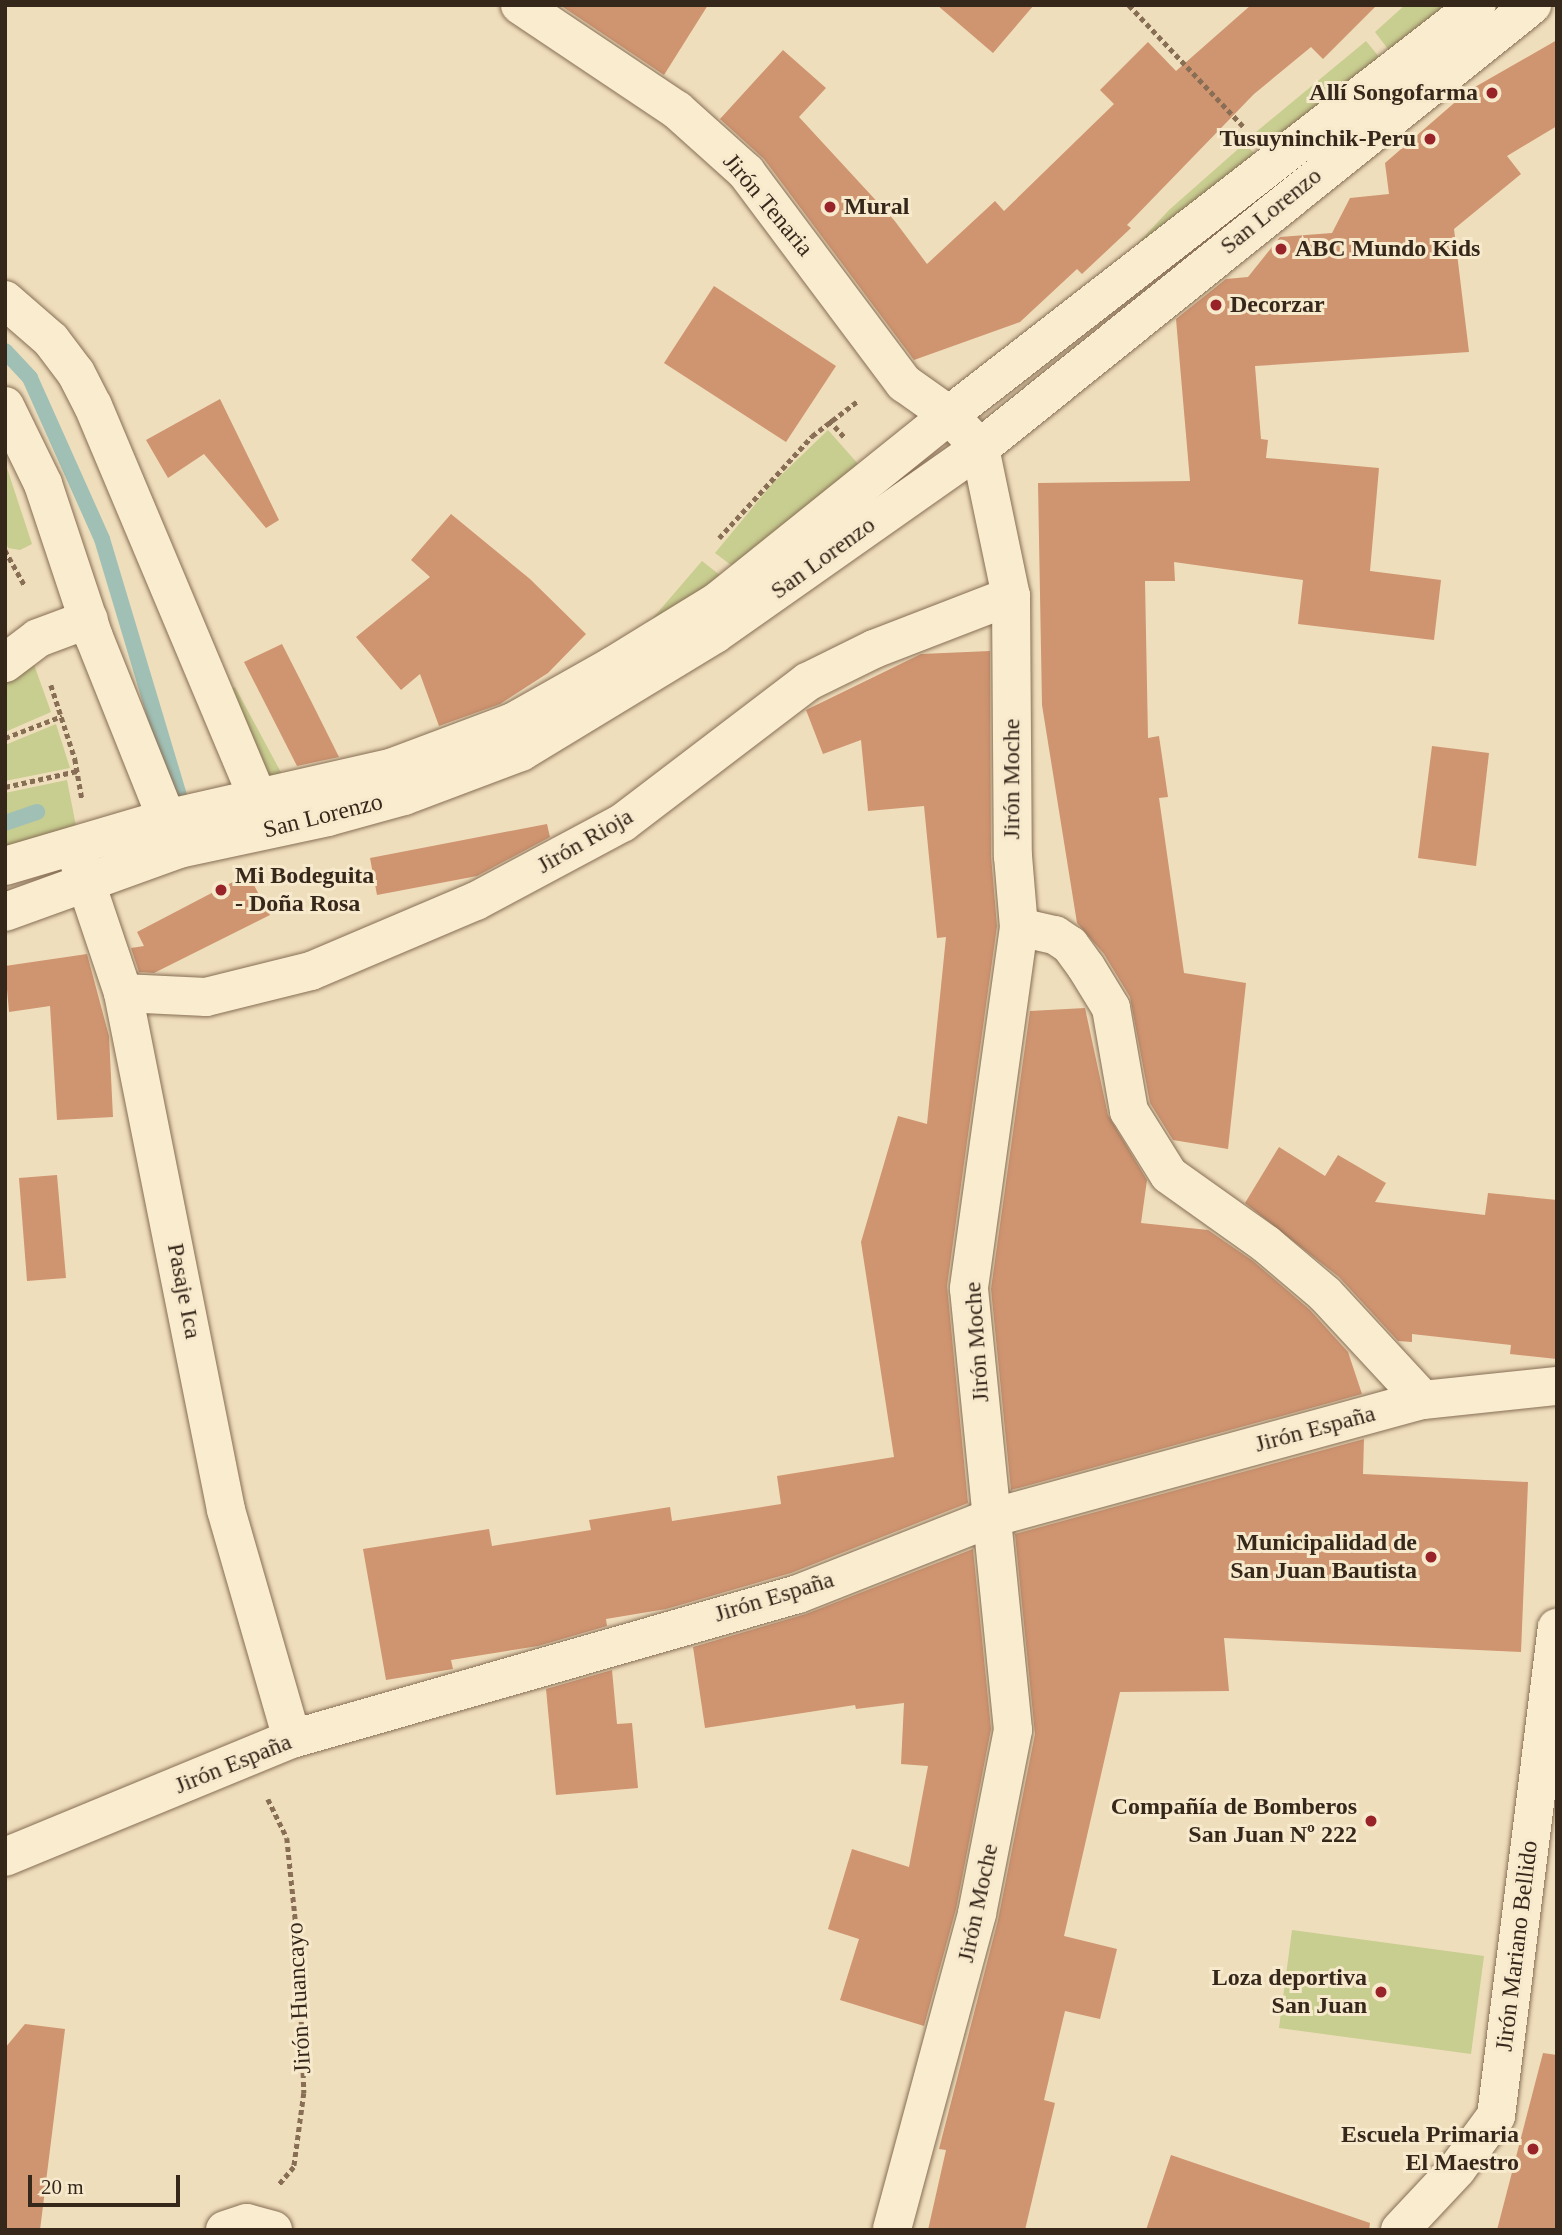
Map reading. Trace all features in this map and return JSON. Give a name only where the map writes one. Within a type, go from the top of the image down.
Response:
[{"type":"street","name":"Jirón Tenaria","points":[[520,5],[677,110],[746,172],[904,383],[948,415]]},
{"type":"street","name":"San Lorenzo","points":[[265,814],[390,758],[513,722],[718,601],[948,415],[1278,163],[1477,5]]},
{"type":"street","name":"San Lorenzo","points":[[5,866],[78,827],[172,834],[265,814],[404,796],[521,752],[715,635],[980,447],[1532,5]]},
{"type":"street","points":[[5,300],[51,340],[82,384],[265,814]]},
{"type":"street","points":[[5,406],[43,484],[89,619],[172,834]]},
{"type":"street","points":[[948,415],[980,447]]},
{"type":"street","name":"Jirón Moche","points":[[892,2230],[977,1914],[1013,1730],[969,1289],[1019,927],[1013,856],[1011,596],[980,447]]},
{"type":"street","name":"Jirón Rioja","points":[[123,993],[206,996],[312,971],[476,901],[622,822],[807,682],[874,649],[1011,596]]},
{"type":"street","points":[[5,663],[38,638],[89,619]]},
{"type":"street","name":"Pasaje Ica","points":[[78,827],[86,882],[123,993],[226,1510],[292,1739]]},
{"type":"street","name":"San Lorenzo","points":[[5,912],[86,882],[172,834]]},
{"type":"street","points":[[1019,927],[1055,935],[1070,945],[1111,1008],[1129,1111],[1169,1175],[1266,1244],[1325,1294],[1423,1400]]},
{"type":"street","name":"Jirón España","points":[[5,1857],[292,1739],[798,1594],[991,1518],[1423,1400],[1557,1386]]},
{"type":"street","name":"Jirón Mariano Bellido","points":[[1400,2230],[1457,2169],[1496,2116],[1557,1628]]},
{"type":"path","points":[[1129,5],[1278,163]]},
{"type":"path","points":[[711,547],[829,420],[863,397],[904,383]]},
{"type":"path","points":[[5,550],[36,612],[38,638],[77,771],[78,827]]},
{"type":"path","points":[[5,738],[62,716]]},
{"type":"path","points":[[5,787],[77,771]]},
{"type":"path","name":"Jirón Huancayo","points":[[248,1757],[287,1838],[299,1954],[304,2093],[294,2167],[248,2228]]},
{"type":"green space","points":[[1405,5],[1457,5],[1394,57],[1375,32]]},
{"type":"green space","points":[[1366,41],[1385,64],[1271,151],[1256,132]]},
{"type":"green space","points":[[1245,143],[1259,159],[1126,256],[1169,210]]},
{"type":"green space","points":[[828,430],[859,465],[735,568],[715,553],[773,483]]},
{"type":"green space","points":[[5,462],[32,544],[20,550],[8,548],[5,539]]},
{"type":"green space","points":[[702,561],[725,579],[628,647]]},
{"type":"green space","points":[[32,659],[51,712],[5,732],[5,681]]},
{"type":"green space","points":[[235,687],[284,778],[271,782],[215,698]]},
{"type":"green space","points":[[56,724],[70,768],[5,781],[5,745]]},
{"type":"green space","points":[[67,780],[76,826],[5,850],[5,793]]},
{"type":"green space","name":"Loza deportiva San Juan","points":[[1292,1930],[1484,1956],[1471,2054],[1279,2028]]},
{"type":"building","points":[[560,5],[708,5],[664,75]]},
{"type":"building","points":[[937,5],[1034,5],[993,53]]},
{"type":"building","points":[[1251,5],[1377,5],[1323,59],[1311,47],[1254,94],[1127,225],[1131,228],[1082,274],[1077,269],[1020,322],[914,360],[764,159],[720,119],[783,50],[826,88],[799,117],[894,220],[927,264],[995,201],[1004,211],[1114,104],[1100,90],[1148,42],[1176,71]]},
{"type":"building","points":[[1557,40],[1557,126],[1507,156],[1521,174],[1454,229],[1469,352],[1255,366],[1261,439],[1268,440],[1266,458],[1379,468],[1370,571],[1441,580],[1434,640],[1298,624],[1303,580],[1174,562],[1175,581],[1145,581],[1148,738],[1159,736],[1168,797],[1159,798],[1184,973],[1246,983],[1228,1149],[1173,1140],[1150,1103],[1130,997],[1104,954],[1077,923],[1042,705],[1038,483],[1190,481],[1176,319],[1226,279],[1248,277],[1280,237],[1332,233],[1350,198],[1389,194],[1385,163],[1468,91]]},
{"type":"building","points":[[714,286],[836,366],[786,442],[664,363]]},
{"type":"building","points":[[220,399],[279,520],[266,528],[204,454],[168,478],[146,440]]},
{"type":"building","points":[[451,514],[530,579],[586,634],[548,673],[500,704],[439,726],[420,674],[401,690],[356,637],[430,577],[411,560]]},
{"type":"building","points":[[282,644],[339,757],[297,766],[244,662]]},
{"type":"building","points":[[990,651],[991,856],[997,926],[947,1286],[968,1503],[791,1573],[666,1609],[606,1619],[607,1626],[538,1646],[451,1660],[453,1669],[386,1680],[363,1549],[489,1529],[492,1546],[591,1530],[589,1520],[670,1507],[672,1521],[781,1504],[777,1476],[894,1457],[861,1242],[898,1116],[927,1124],[946,937],[937,938],[924,806],[868,811],[861,740],[823,754],[806,710],[921,654]]},
{"type":"building","points":[[1432,746],[1489,753],[1476,866],[1418,858]]},
{"type":"building","points":[[547,824],[550,837],[477,876],[377,895],[370,858]]},
{"type":"building","points":[[248,874],[270,915],[154,973],[139,972],[131,948],[144,946],[137,932]]},
{"type":"building","points":[[87,954],[109,1036],[113,1117],[57,1120],[50,1006],[9,1012],[5,966]]},
{"type":"building","points":[[1085,1008],[1108,1115],[1147,1180],[1141,1223],[1208,1230],[1253,1261],[1310,1310],[1348,1352],[1362,1394],[1011,1490],[991,1289],[1030,1011]]},
{"type":"building","points":[[1279,1147],[1325,1176],[1338,1155],[1386,1183],[1375,1202],[1485,1215],[1488,1193],[1557,1200],[1557,1359],[1510,1354],[1511,1345],[1412,1334],[1412,1342],[1398,1341],[1339,1277],[1245,1203]]},
{"type":"building","points":[[57,1175],[66,1278],[27,1281],[19,1178]]},
{"type":"building","points":[[1364,1439],[1363,1474],[1528,1482],[1521,1652],[1224,1638],[1229,1691],[1120,1692],[1064,1936],[1117,1949],[1100,2019],[1065,2011],[1044,2100],[1055,2103],[1025,2230],[928,2230],[946,2150],[939,2149],[998,1920],[1035,1734],[1015,1534]]},
{"type":"building","points":[[973,1549],[991,1729],[956,1909],[924,2026],[840,2000],[859,1939],[828,1929],[852,1849],[909,1867],[928,1766],[901,1764],[904,1703],[856,1709],[855,1705],[705,1728],[693,1647],[806,1614]]},
{"type":"building","points":[[612,1670],[617,1724],[632,1723],[638,1788],[556,1795],[546,1689]]},
{"type":"building","points":[[25,2024],[65,2029],[40,2230],[5,2230],[5,2048]]},
{"type":"building","name":"Escuela Primaria El Maestro","points":[[1543,2053],[1557,2055],[1557,2230],[1497,2230]]},
{"type":"building","points":[[1171,2155],[1370,2223],[1369,2230],[1146,2230]]},
{"type":"waterway","points":[[5,351],[30,378],[102,539],[182,806]]},
{"type":"waterway","points":[[5,823],[37,812]]},
{"type":"place","name":"Allí Songofarma","points":[[1492,93]]},
{"type":"place","name":"Tusuyninchik-Peru","points":[[1430,139]]},
{"type":"place","name":"Mural","points":[[830,207]]},
{"type":"place","name":"ABC Mundo Kids","points":[[1281,249]]},
{"type":"place","name":"Decorzar","points":[[1216,305]]},
{"type":"place","name":"Mi Bodeguita - Doña Rosa","points":[[221,890]]},
{"type":"place","name":"Municipalidad de San Juan Bautista","points":[[1431,1557]]},
{"type":"place","name":"Compañía de Bomberos San Juan Nº 222","points":[[1371,1821]]},
{"type":"place","name":"Loza deportiva San Juan","points":[[1381,1992]]},
{"type":"place","name":"Escuela Primaria El Maestro","points":[[1533,2149]]}]
